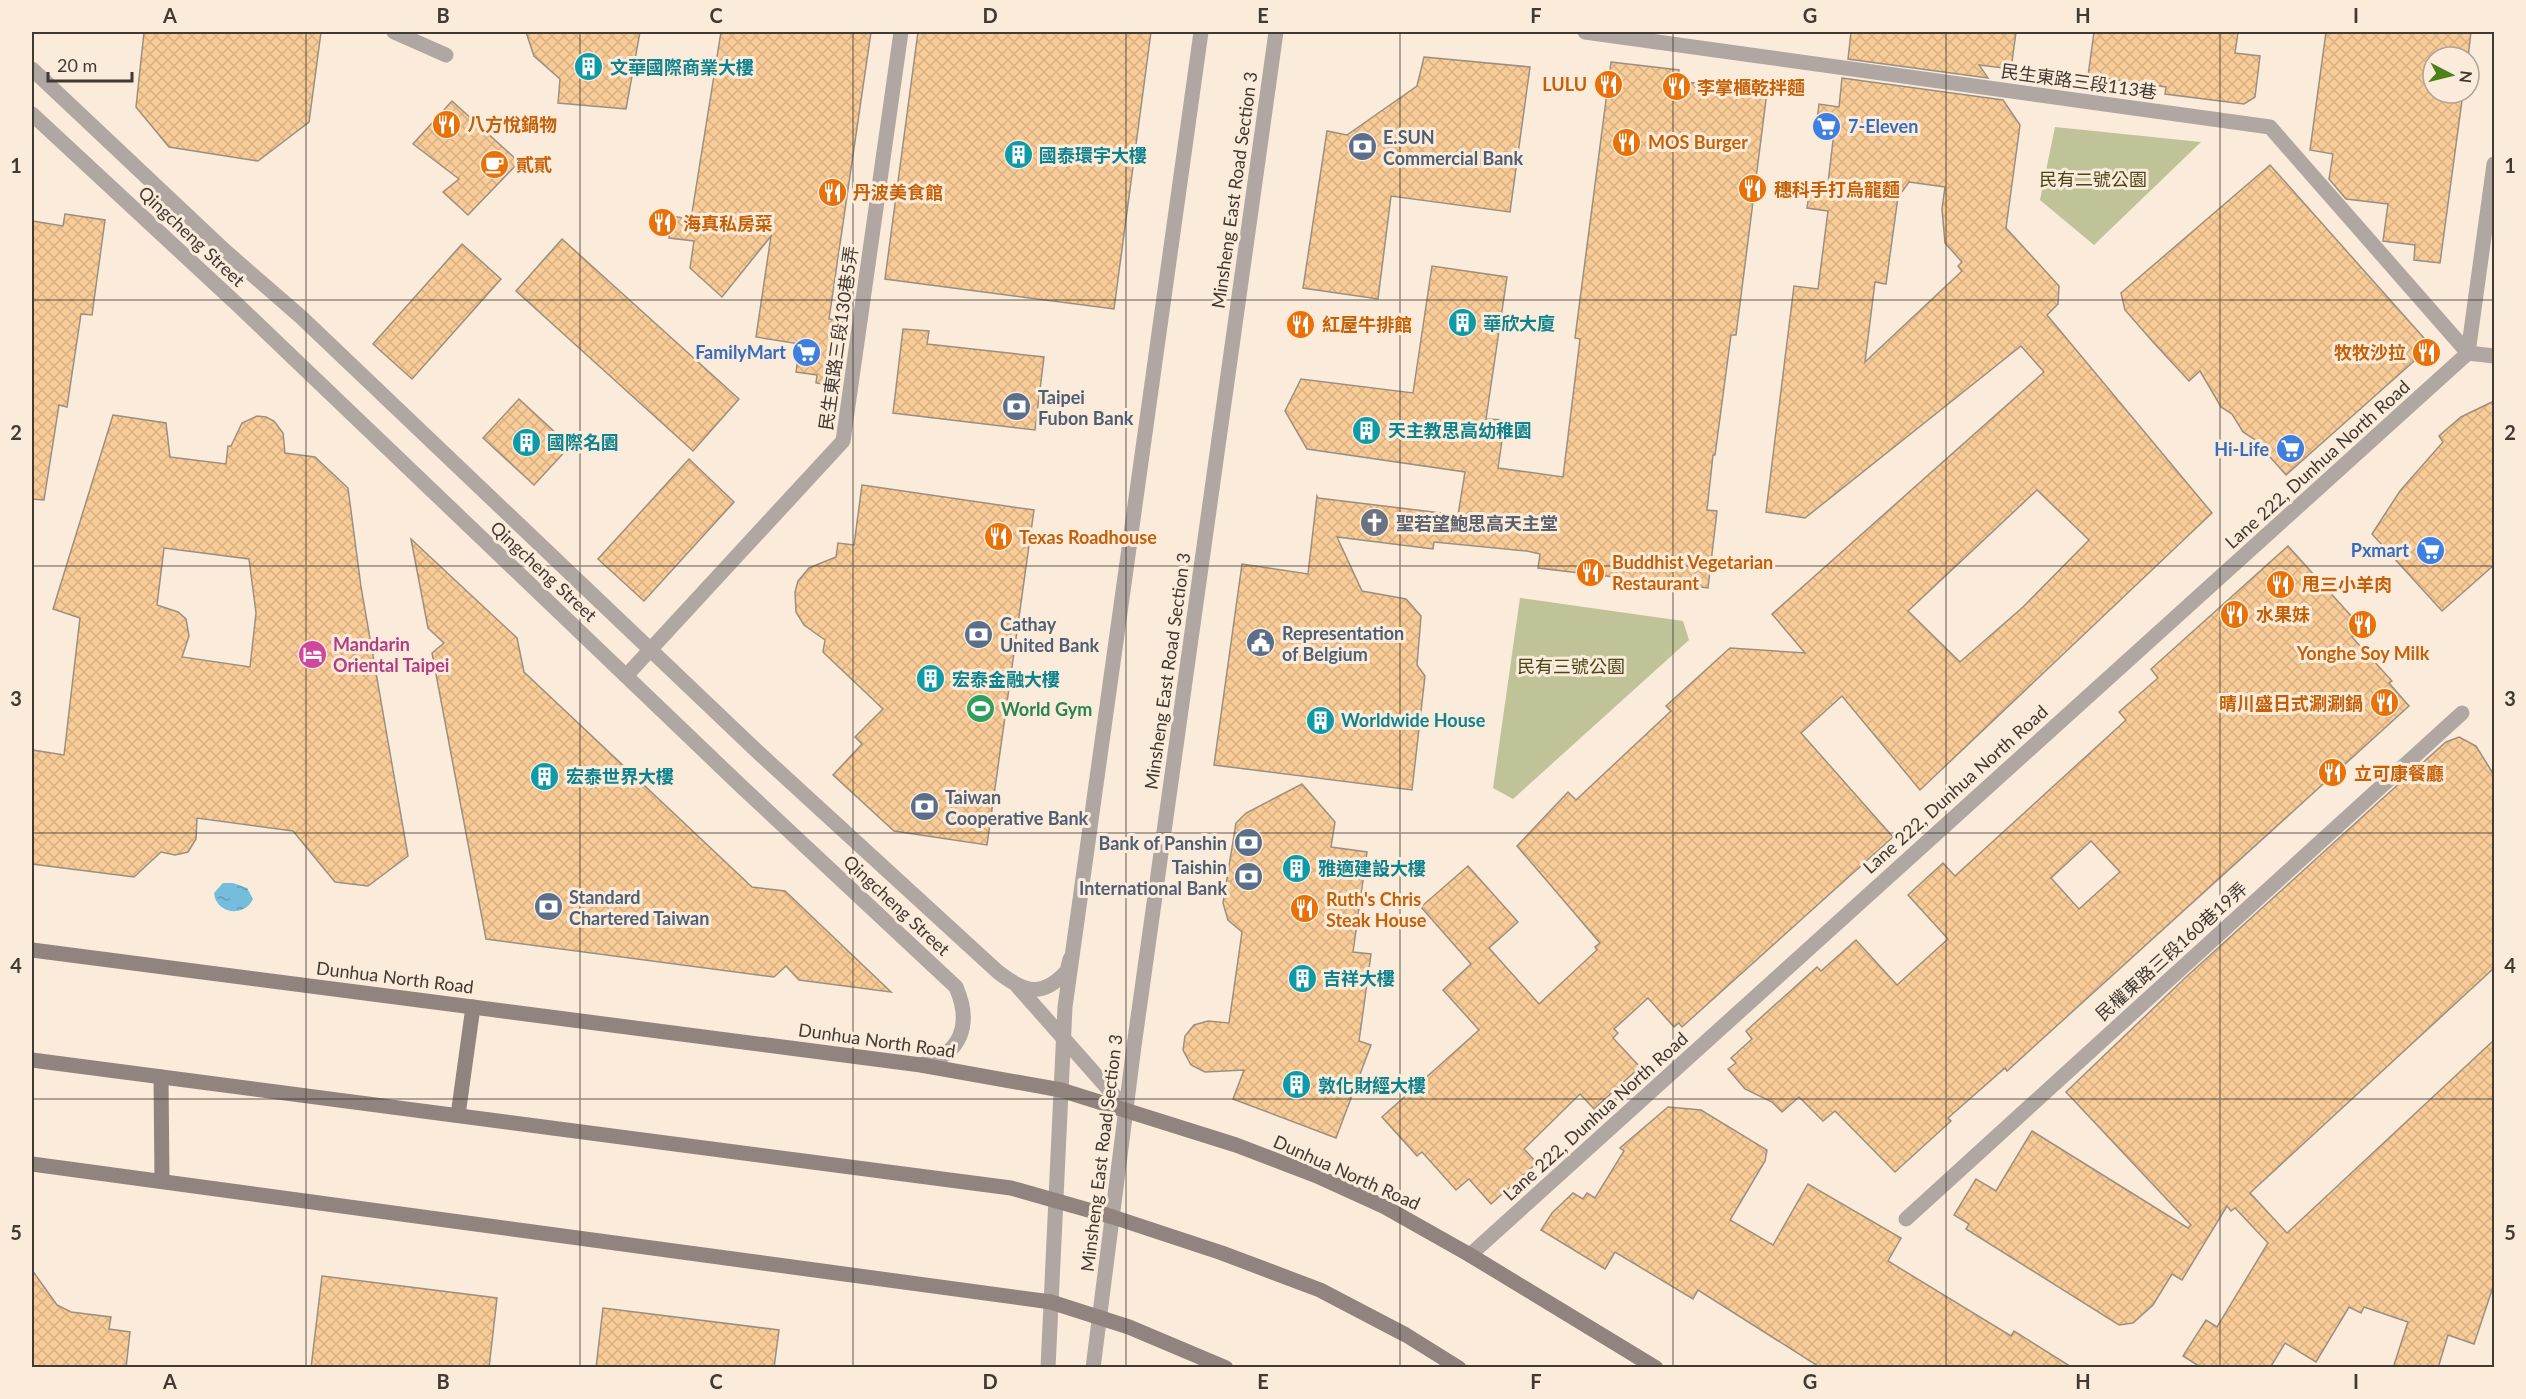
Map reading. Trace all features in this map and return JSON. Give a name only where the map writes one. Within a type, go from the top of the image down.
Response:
[{"type":"main road","name":"Dunhua North Road","points":[[32,950],[921,1065],[1061,1090],[1236,1145],[1317,1176],[1385,1207],[1470,1255],[1656,1368]]},
{"type":"main road","points":[[458,1115],[473,1007]]},
{"type":"main road","points":[[32,1060],[992,1185],[1056,1200],[1113,1217],[1222,1253],[1320,1290],[1406,1335],[1459,1368]]},
{"type":"main road","points":[[161,1077],[162,1181]]},
{"type":"main road","points":[[32,1164],[1051,1302],[1100,1316],[1227,1368]]},
{"type":"street","points":[[394,32],[446,55]]},
{"type":"street","name":"民生東路三段130巷5弄","points":[[626,676],[843,441],[901,32]]},
{"type":"street","name":"Minsheng East Road Section 3","points":[[1048,1368],[1064,1038],[1074,944],[1201,32]]},
{"type":"street","name":"Minsheng East Road Section 3","points":[[1093,1368],[1276,32]]},
{"type":"street","name":"民生東路三段113巷","points":[[1585,32],[2270,127],[2468,353]]},
{"type":"street","name":"Qingcheng Street","points":[[32,69],[225,250],[292,309],[760,754],[998,972],[1018,987],[1127,1110]]},
{"type":"street","name":"Qingcheng Street","points":[[32,114],[239,306],[956,987],[963,1004],[962,1031],[946,1054],[921,1065]]},
{"type":"street","points":[[2494,164],[2468,353],[2494,356]]},
{"type":"street","name":"Lane 222, Dunhua North Road","points":[[1470,1255],[2468,353]]},
{"type":"street","name":"民權東路三段160巷19弄","points":[[1906,1219],[2462,713]]},
{"type":"street","points":[[1018,987],[1032,990],[1058,981],[1067,971],[1074,944]]},
{"type":"green space","name":"民有二號公園","points":[[2055,127],[2201,142],[2094,245],[2040,200]]},
{"type":"green space","name":"民有三號公園","points":[[1520,598],[1683,621],[1689,640],[1513,799],[1493,788]]},
{"type":"water","points":[[223,883],[233,883],[247,888],[253,899],[249,905],[237,911],[231,911],[220,905],[214,893]]},
{"type":"building","points":[[144,32],[321,32],[309,122],[258,161],[169,147],[136,107]]},
{"type":"building","name":"文華國際商業大樓","points":[[526,32],[640,32],[626,109],[558,103],[560,79],[534,56]]},
{"type":"building","points":[[721,32],[871,32],[829,319],[848,321],[838,387],[816,383],[817,375],[796,372],[800,344],[756,337],[771,236],[722,297],[690,268],[694,241],[669,238],[671,216],[691,219]]},
{"type":"building","name":"國泰環宇大樓","points":[[918,32],[1151,32],[1114,309],[885,279]]},
{"type":"building","points":[[1851,32],[2016,32],[2011,69],[1979,65],[1988,78],[1848,59]]},
{"type":"building","points":[[2094,32],[2238,32],[2235,53],[2260,56],[2255,97],[2244,104],[2165,94],[2166,87],[2088,76]]},
{"type":"building","points":[[2326,32],[2471,32],[2469,45],[2421,45],[2421,105],[2461,105],[2440,263],[2414,260],[2415,245],[2383,241],[2388,204],[2346,199],[2329,179],[2333,154],[2310,150]]},
{"type":"building","points":[[1424,57],[1530,67],[1510,212],[1391,196],[1378,299],[1303,288],[1327,131],[1347,135],[1417,86]]},
{"type":"building","points":[[1611,62],[1679,70],[1678,81],[1767,92],[1736,335],[1731,335],[1715,455],[1713,455],[1707,510],[1717,511],[1708,588],[1538,568],[1540,554],[1527,551],[1434,542],[1433,549],[1337,537],[1362,591],[1406,599],[1421,616],[1417,665],[1425,676],[1412,790],[1214,765],[1242,564],[1308,574],[1317,496],[1318,498],[1458,515],[1465,472],[1307,449],[1285,411],[1301,379],[1413,393],[1432,266],[1507,277],[1486,419],[1505,420],[1498,468],[1563,477],[1580,339],[1575,338]]},
{"type":"building","points":[[1842,78],[2003,100],[2020,125],[2006,228],[2059,286],[2058,304],[2047,315],[2212,513],[1920,790],[1842,696],[1801,733],[1893,837],[1682,1027],[1679,1023],[1674,1027],[1648,998],[1614,1029],[1618,1033],[1613,1038],[1640,1067],[1594,1109],[1580,1094],[1524,1149],[1537,1163],[1491,1204],[1469,1179],[1456,1190],[1422,1152],[1417,1156],[1382,1117],[1479,1030],[1443,990],[1471,964],[1421,907],[1468,866],[1518,922],[1489,948],[1539,1004],[1597,950],[1595,947],[1600,943],[1517,846],[1568,792],[1576,800],[1671,711],[1666,706],[1730,648],[1805,653],[1772,614],[2044,372],[2021,346],[1805,518],[1766,512],[1794,286],[1818,289],[1828,211],[1807,208],[1811,181],[1828,183],[1834,132],[1816,130],[1819,104],[1839,107]],"holes":[[[1909,182],[1945,187],[1942,209],[1945,243],[1962,262],[1958,266],[1962,271],[1865,362],[1875,282],[1886,284],[1898,197]],[[2037,490],[2089,540],[2023,607],[1960,662],[1908,611]]]},
{"type":"building","points":[[452,101],[519,162],[468,215],[443,192],[459,179],[413,144]]},
{"type":"building","points":[[2270,165],[2431,346],[2286,475],[2254,439],[2243,432],[2232,414],[2221,407],[2200,371],[2189,381],[2153,342],[2125,310],[2121,293]]},
{"type":"building","points":[[65,214],[105,220],[92,315],[81,314],[67,407],[59,405],[44,500],[32,499],[32,221],[63,226]]},
{"type":"building","points":[[562,239],[739,399],[693,451],[516,291]]},
{"type":"building","points":[[462,244],[501,279],[412,379],[373,344]]},
{"type":"building","points":[[903,329],[929,331],[927,344],[1044,357],[1035,430],[893,413]]},
{"type":"building","name":"國際名園","points":[[519,399],[570,446],[534,485],[483,438]]},
{"type":"building","points":[[2494,401],[2494,565],[2442,611],[2372,534],[2400,491],[2443,442],[2439,436],[2461,417]]},
{"type":"building","name":"Mandarin Oriental Taipei","points":[[113,415],[166,423],[170,457],[226,464],[228,446],[231,446],[242,423],[257,416],[274,421],[283,433],[285,453],[315,457],[348,488],[361,587],[408,856],[368,886],[335,882],[293,831],[197,818],[196,839],[188,852],[175,855],[161,852],[134,877],[32,864],[32,750],[64,755],[80,618],[53,609]],"holes":[[[164,548],[249,559],[256,613],[250,667],[182,657],[189,636],[186,619],[178,612],[157,605]]]},
{"type":"building","points":[[689,459],[734,502],[644,601],[598,559]]},
{"type":"building","name":"宏泰金融大樓","points":[[862,485],[1034,510],[987,845],[894,831],[833,775],[862,744],[855,737],[883,709],[823,652],[825,640],[804,625],[796,612],[795,592],[798,581],[809,568],[836,557],[838,543],[854,545]]},
{"type":"building","name":"宏泰世界大樓","points":[[411,539],[517,638],[524,672],[752,887],[785,891],[891,992],[799,980],[786,966],[774,977],[486,939],[432,653],[444,643],[428,628]]},
{"type":"building","points":[[2288,546],[2362,628],[2352,637],[2392,681],[2389,683],[2409,706],[2007,1071],[2005,1068],[1948,1118],[1951,1121],[1895,1172],[1835,1111],[1823,1121],[1799,1097],[1782,1112],[1772,1102],[1745,1089],[1728,1069],[1736,1063],[1731,1058],[1752,1039],[1746,1031],[1817,967],[1821,971],[1856,940],[1897,985],[1948,939],[1908,895],[1943,863],[1955,876],[2126,720],[2119,712],[2158,678],[2151,669]],"holes":[[[2091,841],[2120,872],[2079,909],[2051,878]]]},
{"type":"building","points":[[2459,737],[2476,746],[2494,775],[2494,968],[2250,1193],[2287,1233],[2494,1040],[2494,1284],[2474,1344],[2448,1335],[2438,1368],[2393,1368],[2408,1322],[2364,1307],[2361,1313],[2349,1307],[2316,1362],[2285,1343],[2270,1368],[2202,1368],[2183,1356],[2206,1320],[2217,1327],[2268,1243],[2235,1208],[2231,1211],[2227,1206],[2182,1280],[2172,1274],[2153,1305],[2133,1323],[2119,1325],[1966,1229],[1969,1224],[1954,1215],[1976,1179],[1996,1191],[2032,1131],[2188,1228],[2191,1225],[2066,1092],[2185,978],[2382,799],[2446,742]]},
{"type":"building","points":[[1302,784],[1335,822],[1331,847],[1367,852],[1353,952],[1371,954],[1359,1041],[1371,1045],[1336,1138],[1233,1099],[1244,1070],[1205,1072],[1191,1065],[1183,1050],[1185,1036],[1194,1025],[1208,1021],[1229,1023],[1242,932],[1228,920],[1223,903],[1236,823],[1246,813]]},
{"type":"building","points":[[1668,1107],[1701,1110],[1767,1150],[1765,1161],[1730,1220],[1773,1245],[1808,1184],[1901,1238],[1888,1261],[2011,1336],[2014,1331],[2073,1368],[1821,1368],[1698,1290],[1693,1299],[1615,1252],[1605,1269],[1541,1230],[1552,1213],[1573,1193],[1583,1199],[1587,1193],[1595,1198],[1624,1151],[1620,1148]]},
{"type":"building","points":[[32,1270],[57,1305],[71,1312],[111,1317],[109,1329],[130,1332],[126,1368],[32,1368]]},
{"type":"building","points":[[322,1276],[497,1298],[489,1368],[311,1368]]},
{"type":"building","points":[[603,1308],[779,1330],[774,1368],[596,1368]]},
{"type":"place","name":"文華國際商業大樓","points":[[589,67]]},
{"type":"place","name":"LULU","points":[[1608,84]]},
{"type":"place","name":"李掌櫃乾拌麵","points":[[1676,87]]},
{"type":"place","name":"八方悅鍋物","points":[[446,124]]},
{"type":"place","name":"7-Eleven","points":[[1827,126]]},
{"type":"place","name":"MOS Burger","points":[[1627,142]]},
{"type":"place","name":"E.SUN Commercial Bank","points":[[1362,147]]},
{"type":"place","name":"國泰環宇大樓","points":[[1018,155]]},
{"type":"place","name":"貳貳","points":[[495,164]]},
{"type":"place","name":"穗科手打烏龍麵","points":[[1753,189]]},
{"type":"place","name":"丹波美食館","points":[[832,192]]},
{"type":"place","name":"海真私房菜","points":[[662,223]]},
{"type":"place","name":"華欣大廈","points":[[1462,323]]},
{"type":"place","name":"紅屋牛排館","points":[[1301,324]]},
{"type":"place","name":"FamilyMart","points":[[807,352]]},
{"type":"place","name":"牧牧沙拉","points":[[2427,352]]},
{"type":"place","name":"Taipei Fubon Bank","points":[[1017,407]]},
{"type":"place","name":"天主教思高幼稚園","points":[[1367,430]]},
{"type":"place","name":"國際名園","points":[[526,442]]},
{"type":"place","name":"Hi-Life","points":[[2290,449]]},
{"type":"place","name":"聖若望鮑思高天主堂","points":[[1375,523]]},
{"type":"place","name":"Texas Roadhouse","points":[[998,537]]},
{"type":"place","name":"Pxmart","points":[[2430,550]]},
{"type":"place","name":"Buddhist Vegetarian Restaurant","points":[[1591,572]]},
{"type":"place","name":"甩三小羊肉","points":[[2281,584]]},
{"type":"place","name":"水果妹","points":[[2235,614]]},
{"type":"place","name":"Yonghe Soy Milk","points":[[2363,624]]},
{"type":"place","name":"Cathay United Bank","points":[[979,634]]},
{"type":"place","name":"Representation of Belgium","points":[[1261,643]]},
{"type":"place","name":"Mandarin Oriental Taipei","points":[[312,654]]},
{"type":"place","name":"宏泰金融大樓","points":[[931,679]]},
{"type":"place","name":"晴川盛日式涮涮鍋","points":[[2384,703]]},
{"type":"place","name":"World Gym","points":[[980,709]]},
{"type":"place","name":"Worldwide House","points":[[1320,720]]},
{"type":"place","name":"立可康餐廳","points":[[2333,773]]},
{"type":"place","name":"宏泰世界大樓","points":[[545,776]]},
{"type":"place","name":"Taiwan Cooperative Bank","points":[[924,807]]},
{"type":"place","name":"Bank of Panshin","points":[[1248,843]]},
{"type":"place","name":"雅適建設大樓","points":[[1297,868]]},
{"type":"place","name":"Taishin International Bank","points":[[1248,877]]},
{"type":"place","name":"Standard Chartered Taiwan","points":[[548,907]]},
{"type":"place","name":"Ruth's Chris Steak House","points":[[1305,909]]},
{"type":"place","name":"吉祥大樓","points":[[1302,978]]},
{"type":"place","name":"敦化財經大樓","points":[[1297,1085]]}]
